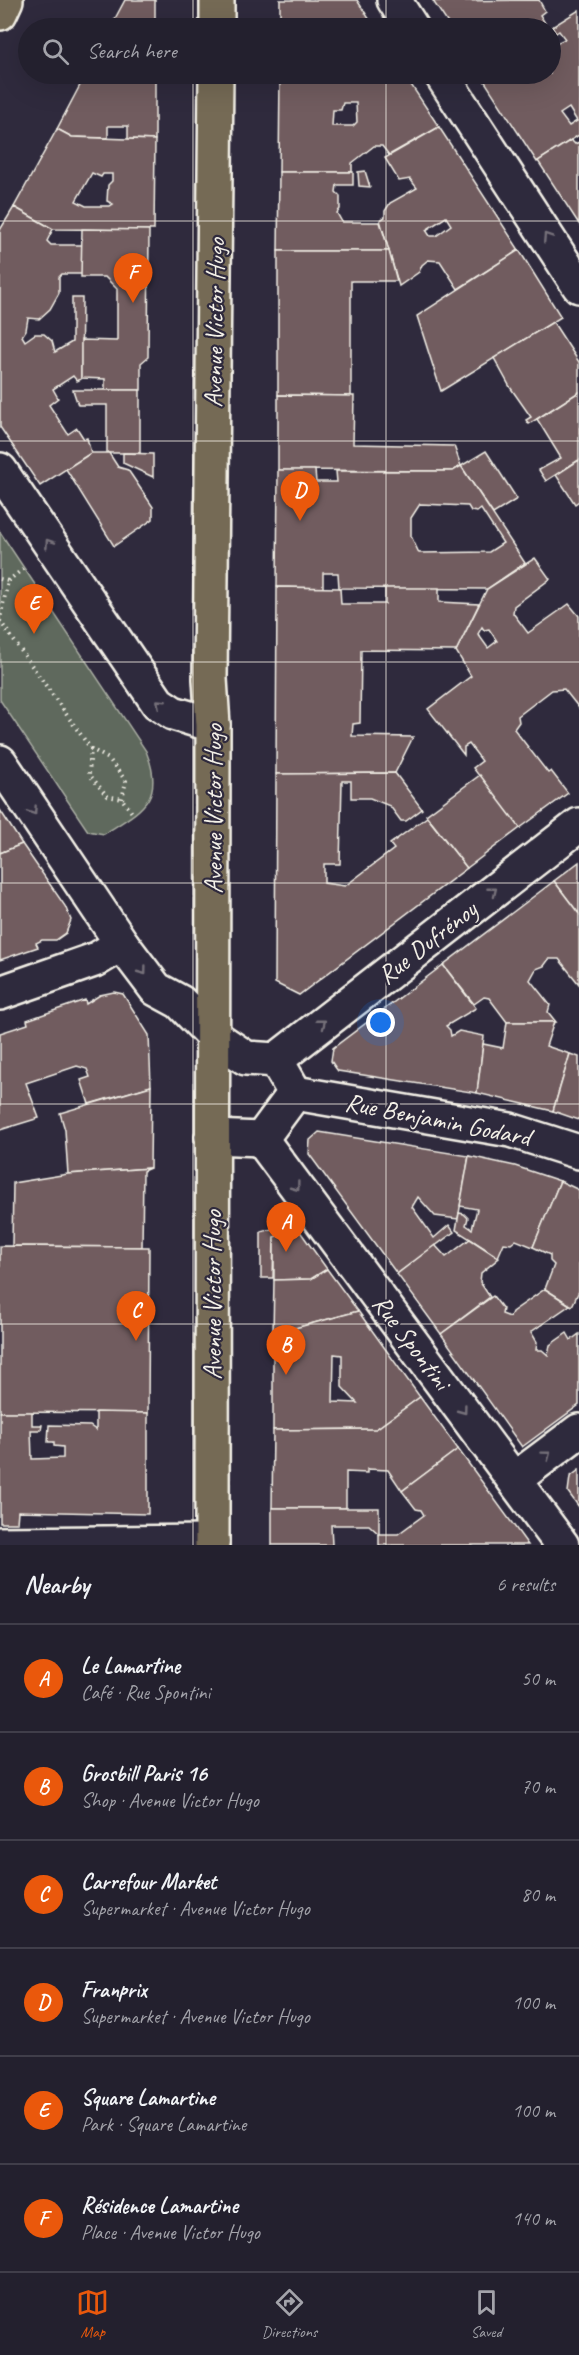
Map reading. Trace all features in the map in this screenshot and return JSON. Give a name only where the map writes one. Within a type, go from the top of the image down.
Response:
[{"type":"main road","points":[[0,13],[6,0]]},
{"type":"main road","points":[[217,0],[217,18]]},
{"type":"main road","name":"Avenue Victor Hugo","points":[[212,1543],[213,724],[210,667],[216,84]]},
{"type":"street","points":[[394,0],[406,18]]},
{"type":"street","points":[[448,84],[579,286]]},
{"type":"street","points":[[0,470],[158,703],[173,713],[213,724]]},
{"type":"street","points":[[0,762],[122,944],[156,989],[180,1002],[212,1035],[246,1058],[276,1060],[296,1093],[261,1139],[212,1137]]},
{"type":"street","name":"Rue Dufrénoy","points":[[276,1060],[579,825]]},
{"type":"street","points":[[0,993],[97,959],[122,944]]},
{"type":"street","name":"Rue Benjamin Godard","points":[[296,1093],[510,1130],[579,1152]]},
{"type":"street","name":"Rue Spontini","points":[[261,1139],[562,1545]]},
{"type":"street","points":[[515,1479],[579,1431]]},
{"type":"street","points":[[0,1544],[212,1543]]},
{"type":"path","points":[[0,579],[8,581],[0,620],[91,749],[109,759],[126,781],[122,799]]},
{"type":"path","points":[[91,749],[89,774],[107,796],[122,799],[133,814]]},
{"type":"green space","points":[[0,532],[146,751],[153,781],[146,802],[129,818],[104,834],[88,831],[0,700]]},
{"type":"building","points":[[125,0],[155,0],[155,18],[115,18]]},
{"type":"building","points":[[280,0],[357,0],[369,18],[280,18]]},
{"type":"building","points":[[539,0],[545,11],[540,15],[542,18],[444,18],[433,1]]},
{"type":"building","points":[[579,10],[579,135],[537,162],[486,84],[561,84],[561,41],[565,39],[561,34],[561,21]],"holes":[[[569,108],[577,121],[569,126],[560,114]]]},
{"type":"building","points":[[81,84],[155,84],[155,140],[128,139],[128,126],[108,126],[108,138],[72,137],[57,129]]},
{"type":"building","points":[[280,84],[411,84],[439,127],[389,155],[382,146],[374,146],[352,163],[352,172],[279,172]],"holes":[[[343,103],[356,103],[357,122],[353,126],[332,126],[333,110],[341,110]]]},
{"type":"building","points":[[439,127],[519,250],[458,289],[440,261],[428,260],[419,272],[399,286],[380,220],[385,217],[385,211],[390,203],[417,188],[410,179],[399,181],[385,158]],"holes":[[[446,217],[451,225],[436,236],[430,236],[426,230]]]},
{"type":"building","points":[[57,129],[72,137],[155,140],[154,230],[53,229],[14,207]],"holes":[[[92,173],[101,177],[103,174],[112,174],[112,181],[108,185],[107,201],[113,204],[86,206],[76,201]]]},
{"type":"building","points":[[571,140],[575,144],[579,142],[579,224],[538,161]]},
{"type":"building","points":[[365,171],[370,187],[359,186],[358,172]]},
{"type":"building","points":[[279,172],[353,172],[353,185],[337,185],[336,192],[340,196],[340,209],[337,213],[342,222],[380,222],[389,251],[278,251]]},
{"type":"building","points":[[14,207],[53,229],[47,241],[51,245],[82,245],[82,274],[62,274],[59,277],[59,293],[50,309],[39,319],[28,318],[26,330],[22,336],[25,341],[35,334],[44,334],[52,341],[55,352],[72,342],[72,298],[82,298],[81,379],[77,381],[73,376],[53,389],[58,398],[49,405],[68,434],[77,428],[84,439],[87,438],[91,453],[40,486],[0,427],[0,230]]},
{"type":"building","points":[[82,229],[149,230],[148,357],[141,363],[141,390],[105,390],[105,379],[81,378],[81,340],[117,341],[117,289],[105,277],[81,277]]},
{"type":"building","points":[[519,250],[561,317],[441,391],[417,316]]},
{"type":"building","points":[[278,251],[389,251],[397,281],[351,281],[351,396],[278,395]]},
{"type":"building","points":[[553,322],[579,362],[579,392],[529,424],[526,420],[531,417],[510,387],[494,358]]},
{"type":"building","points":[[73,390],[140,390],[140,453],[107,453],[107,405],[78,405]]},
{"type":"building","points":[[579,392],[579,460],[546,481],[539,470],[561,458],[537,419]]},
{"type":"building","points":[[278,395],[354,396],[353,444],[454,446],[461,466],[453,471],[278,470]]},
{"type":"building","points":[[486,451],[517,499],[493,514],[461,466]]},
{"type":"building","points":[[91,453],[109,453],[118,467],[128,470],[153,507],[153,519],[114,546],[66,469]]},
{"type":"building","points":[[123,453],[153,454],[153,477],[123,463]]},
{"type":"building","points":[[579,460],[579,501],[575,504],[556,475]]},
{"type":"building","points":[[461,466],[525,563],[487,589],[339,588],[338,573],[323,573],[323,588],[277,587],[278,470],[315,470],[316,482],[337,482],[336,471],[453,471]],"holes":[[[420,504],[468,506],[471,511],[477,512],[481,509],[503,543],[489,552],[419,553],[411,536],[411,518]]]},
{"type":"building","points":[[535,558],[550,579],[514,606],[513,613],[528,633],[569,604],[579,616],[579,708],[564,689],[552,690],[518,716],[519,722],[514,729],[548,773],[551,771],[568,793],[520,828],[473,768],[482,761],[469,744],[464,747],[464,755],[428,709],[471,676],[456,651],[487,589]],"holes":[[[482,627],[484,630],[489,629],[497,641],[488,648],[478,634]]]},
{"type":"building","points":[[277,587],[340,588],[341,604],[385,604],[385,588],[439,588],[439,602],[479,604],[456,651],[361,650],[360,723],[353,724],[352,736],[413,737],[395,773],[276,774]]},
{"type":"building","points":[[395,773],[422,809],[406,821],[401,821],[390,806],[370,798],[351,798],[351,781],[342,781],[340,864],[324,864],[324,883],[345,886],[394,849],[390,844],[427,817],[467,868],[299,995],[275,983],[276,774]]},
{"type":"building","points":[[480,775],[520,828],[467,868],[426,815]]},
{"type":"building","points":[[0,810],[22,844],[0,853]]},
{"type":"building","points":[[22,844],[65,906],[71,920],[66,933],[56,940],[42,940],[36,943],[38,947],[0,960],[0,853]]},
{"type":"building","points":[[579,862],[579,914],[554,881]]},
{"type":"building","points":[[554,881],[579,914],[579,984],[559,959],[549,959],[544,966],[536,969],[530,980],[550,1005],[548,1012],[556,1022],[507,1022],[489,998],[484,997],[474,1004],[443,965]]},
{"type":"building","points":[[443,965],[476,1008],[446,1026],[451,1036],[459,1031],[484,1036],[477,1093],[338,1071],[331,1061],[333,1048]]},
{"type":"building","points":[[114,992],[123,994],[149,1035],[151,1086],[89,1104],[81,1080],[90,1077],[87,1069],[77,1066],[26,1083],[39,1118],[0,1130],[0,1033],[28,1024],[27,1020],[85,1000],[86,1004],[100,995]]},
{"type":"building","points":[[507,1022],[554,1022],[546,1046],[570,1054],[553,1111],[477,1093],[483,1044],[503,1048]]},
{"type":"building","points":[[570,1054],[579,1057],[579,1120],[553,1111]]},
{"type":"building","points":[[151,1086],[150,1168],[68,1174],[65,1130],[60,1113]]},
{"type":"building","points":[[319,1132],[469,1156],[458,1219],[435,1216],[418,1197],[412,1207],[434,1238],[449,1225],[454,1232],[397,1274],[309,1154],[310,1140]]},
{"type":"building","points":[[469,1156],[515,1166],[560,1181],[533,1247],[516,1240],[511,1244],[504,1243],[498,1257],[456,1230],[459,1213],[468,1218],[466,1225],[472,1229],[477,1209],[460,1206]]},
{"type":"building","points":[[150,1168],[143,1171],[142,1247],[12,1246],[13,1183],[68,1174]]},
{"type":"building","points":[[560,1181],[579,1190],[579,1291],[572,1306],[545,1289],[554,1265],[550,1261],[550,1255],[533,1247]]},
{"type":"building","points":[[293,1223],[295,1231],[274,1237],[273,1278],[261,1278],[261,1232]]},
{"type":"building","points":[[299,1230],[327,1269],[311,1279],[274,1280],[274,1237]]},
{"type":"building","points":[[470,1239],[499,1258],[481,1273],[480,1282],[490,1297],[441,1334],[397,1274],[435,1245],[446,1257]]},
{"type":"building","points":[[0,1246],[149,1247],[148,1413],[0,1412]]},
{"type":"building","points":[[327,1269],[358,1311],[273,1334],[274,1280],[311,1279]]},
{"type":"building","points":[[545,1289],[570,1305],[531,1332],[537,1342],[536,1350],[542,1350],[548,1355],[550,1345],[567,1333],[571,1340],[579,1334],[579,1405],[522,1447],[441,1334],[493,1296],[503,1309],[502,1314],[510,1317],[512,1312]]},
{"type":"building","points":[[358,1311],[420,1397],[376,1429],[273,1430],[273,1334]],"holes":[[[334,1354],[342,1355],[342,1387],[357,1403],[333,1402]]]},
{"type":"building","points":[[420,1397],[458,1449],[402,1491],[388,1470],[367,1469],[367,1473],[346,1472],[346,1508],[272,1508],[273,1430],[376,1429]]},
{"type":"building","points":[[0,1412],[32,1412],[32,1425],[42,1425],[41,1430],[31,1430],[32,1459],[63,1458],[63,1447],[54,1446],[54,1442],[48,1442],[49,1425],[90,1426],[96,1430],[96,1412],[148,1413],[148,1514],[18,1511],[17,1523],[0,1523]]},
{"type":"building","points":[[458,1449],[528,1545],[379,1545],[379,1534],[398,1534],[424,1515],[421,1510],[416,1509],[402,1491]]},
{"type":"building","points":[[579,1470],[579,1507],[568,1492],[570,1477]]},
{"type":"building","points":[[272,1508],[379,1508],[379,1534],[369,1525],[331,1525],[332,1545],[272,1545]]},
{"type":"place","name":"Résidence Lamartine","points":[[133,303]]},
{"type":"place","name":"Franprix","points":[[300,521]]},
{"type":"place","name":"Square Lamartine","points":[[34,634]]},
{"type":"place","name":"Le Lamartine","points":[[286,1252]]},
{"type":"place","name":"Carrefour Market","points":[[136,1341]]},
{"type":"place","name":"Grosbill Paris 16","points":[[286,1375]]}]
